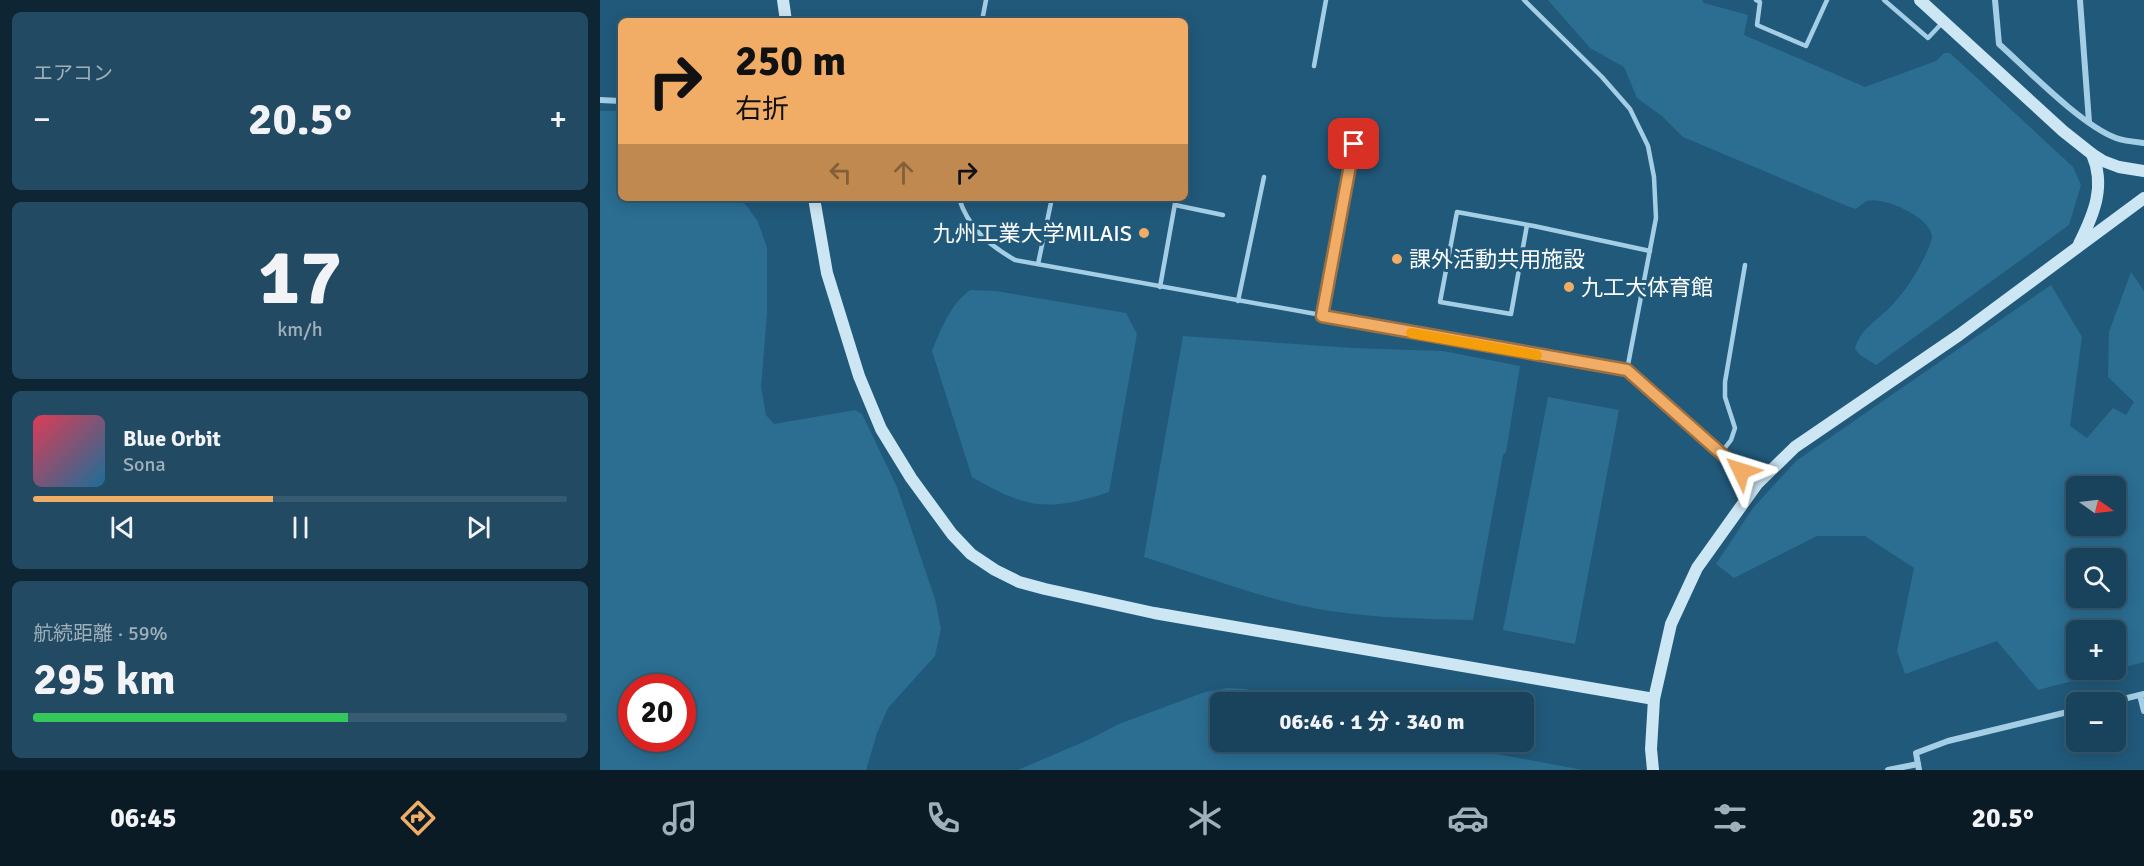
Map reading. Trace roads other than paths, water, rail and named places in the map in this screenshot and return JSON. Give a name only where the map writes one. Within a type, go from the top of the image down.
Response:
[{"type":"street","points":[[783,0],[786,18]]},
{"type":"street","points":[[1920,0],[2063,131],[2092,154],[2119,167],[2144,171]]},
{"type":"street","points":[[1995,0],[1998,44],[2089,122],[2117,139],[2144,143]]},
{"type":"street","points":[[2080,0],[2089,122]]},
{"type":"street","points":[[600,100],[618,101]]},
{"type":"street","points":[[2078,246],[2093,215],[2098,193],[2099,176],[2092,154]]},
{"type":"street","points":[[1653,770],[1654,699],[1671,624],[1697,568],[1757,484],[1796,447],[1959,335],[2144,198]]},
{"type":"street","points":[[815,201],[827,273],[859,376],[881,429],[911,478],[952,534],[971,554],[995,570],[1019,582],[1044,590],[1154,613],[1654,699]]},
{"type":"street","points":[[2126,698],[2142,694],[2144,711]]},
{"type":"street","points":[[1888,770],[1918,767],[1916,753],[1948,741],[2066,712]]},
{"type":"lane","points":[[982,18],[984,0]]},
{"type":"lane","points":[[1314,66],[1326,0]]},
{"type":"lane","points":[[1524,0],[1602,77],[1630,110],[1648,146],[1654,177],[1656,218],[1627,370]]},
{"type":"lane","points":[[1759,1],[1757,25],[1806,46],[1827,0]]},
{"type":"lane","points":[[1884,0],[1928,38],[1943,22]]},
{"type":"lane","points":[[1322,316],[1354,144]]},
{"type":"lane","points":[[1238,301],[1264,177]]},
{"type":"lane","points":[[960,201],[963,211],[977,232],[996,250],[1015,260],[1627,370],[1741,471]]},
{"type":"lane","points":[[1038,264],[1051,201]]},
{"type":"lane","points":[[1160,287],[1176,201]]},
{"type":"lane","points":[[1175,205],[1223,215]]},
{"type":"lane","points":[[1527,225],[1511,314],[1440,302],[1457,212],[1527,225],[1650,250]]},
{"type":"lane","points":[[1721,453],[1735,433],[1725,397],[1725,382],[1744,266]]},
{"type":"place","name":"九州工業大学MILAIS","points":[[1144,233]]},
{"type":"place","name":"課外活動共用施設","points":[[1397,259]]},
{"type":"place","name":"九工大体育館","points":[[1569,287]]}]
